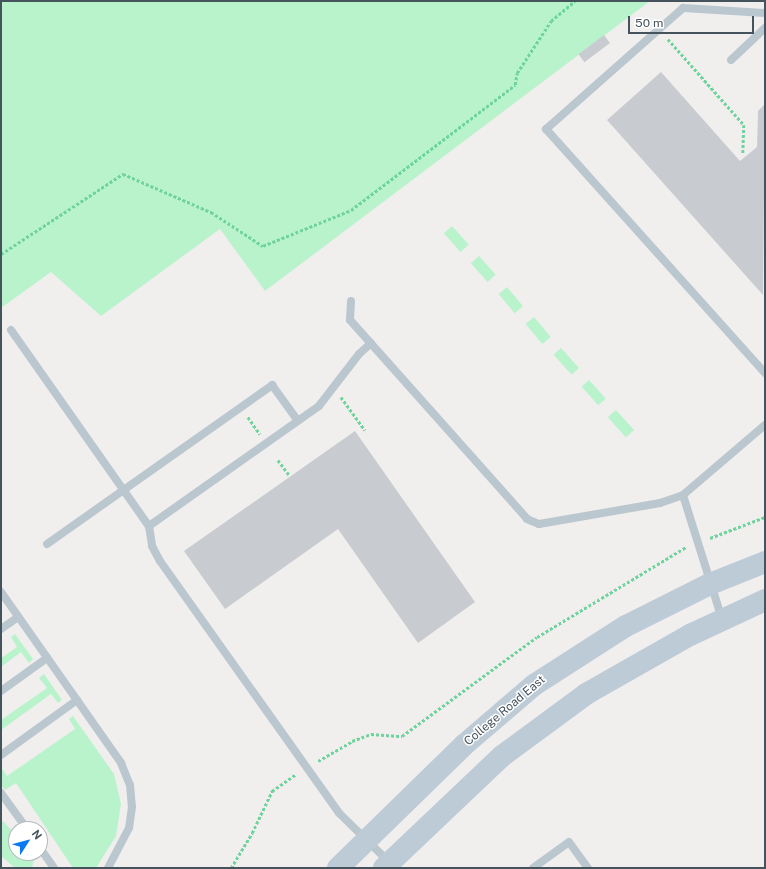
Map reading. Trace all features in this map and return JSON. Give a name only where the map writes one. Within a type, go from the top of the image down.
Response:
[{"type":"street","name":"College Road East","points":[[338,868],[366,839],[464,746],[534,685],[626,626],[710,584],[765,562]]},
{"type":"street","points":[[389,866],[502,756],[586,694],[722,620],[765,600]]},
{"type":"lane","points":[[765,14],[683,8],[546,129],[765,373]]},
{"type":"lane","points":[[731,60],[765,28]]},
{"type":"lane","points":[[351,301],[350,320],[527,519],[539,524],[660,503],[683,495],[765,425]]},
{"type":"lane","points":[[11,330],[149,526],[152,546],[160,561],[339,813],[366,839],[389,866]]},
{"type":"lane","points":[[149,526],[319,406],[371,343]]},
{"type":"lane","points":[[47,544],[272,385],[298,421]]},
{"type":"lane","points":[[683,495],[696,543],[722,620]]},
{"type":"lane","points":[[1,592],[121,763],[130,785],[132,807],[129,828],[108,868]]},
{"type":"lane","points":[[1,629],[18,616]]},
{"type":"lane","points":[[1,690],[47,658]]},
{"type":"lane","points":[[1,755],[77,700]]},
{"type":"lane","points":[[2,797],[20,821]]},
{"type":"lane","points":[[533,868],[569,842],[588,868]]},
{"type":"lane","points":[[48,859],[54,868]]},
{"type":"path","points":[[1,254],[123,174],[211,212],[263,246],[351,210],[515,85],[517,73],[551,21],[575,1]]},
{"type":"path","points":[[668,39],[744,125],[743,152]]},
{"type":"path","points":[[341,397],[365,430]]},
{"type":"path","points":[[241,407],[260,434]]},
{"type":"path","points":[[278,460],[290,476]]},
{"type":"path","points":[[231,868],[252,833],[272,791],[307,768],[352,741],[371,734],[402,736],[537,637],[677,550],[765,518]]},
{"type":"green space","points":[[1,1],[650,1],[265,291],[220,229],[101,316],[51,272],[1,308]]},
{"type":"green space","points":[[452,226],[469,245],[461,252],[444,233]]},
{"type":"green space","points":[[479,256],[496,275],[488,282],[471,263]]},
{"type":"green space","points":[[507,287],[523,306],[515,313],[499,294]]},
{"type":"green space","points":[[534,317],[551,337],[542,344],[526,324]]},
{"type":"green space","points":[[561,348],[579,368],[572,375],[554,355]]},
{"type":"green space","points":[[589,380],[606,399],[598,405],[582,387]]},
{"type":"green space","points":[[616,410],[634,430],[626,437],[608,417]]},
{"type":"green space","points":[[15,634],[33,659],[29,663],[21,652],[1,667],[1,658],[17,647],[11,637]]},
{"type":"green space","points":[[44,674],[62,700],[58,703],[51,694],[1,730],[1,720],[47,688],[39,678]]},
{"type":"green space","points":[[73,716],[114,774],[121,804],[116,836],[96,868],[73,868],[48,831],[48,821],[41,821],[16,783],[5,790],[1,785],[1,767],[7,776],[75,729],[69,719]]},
{"type":"green space","points":[[3,821],[8,826],[8,861],[34,861],[32,868],[14,867],[1,856],[1,822]]},
{"type":"building","points":[[604,35],[610,43],[584,62],[578,54]]},
{"type":"building","points":[[661,72],[740,161],[757,147],[758,111],[765,104],[763,295],[607,120]]},
{"type":"building","points":[[355,431],[475,602],[418,643],[338,529],[225,609],[184,551]]}]
